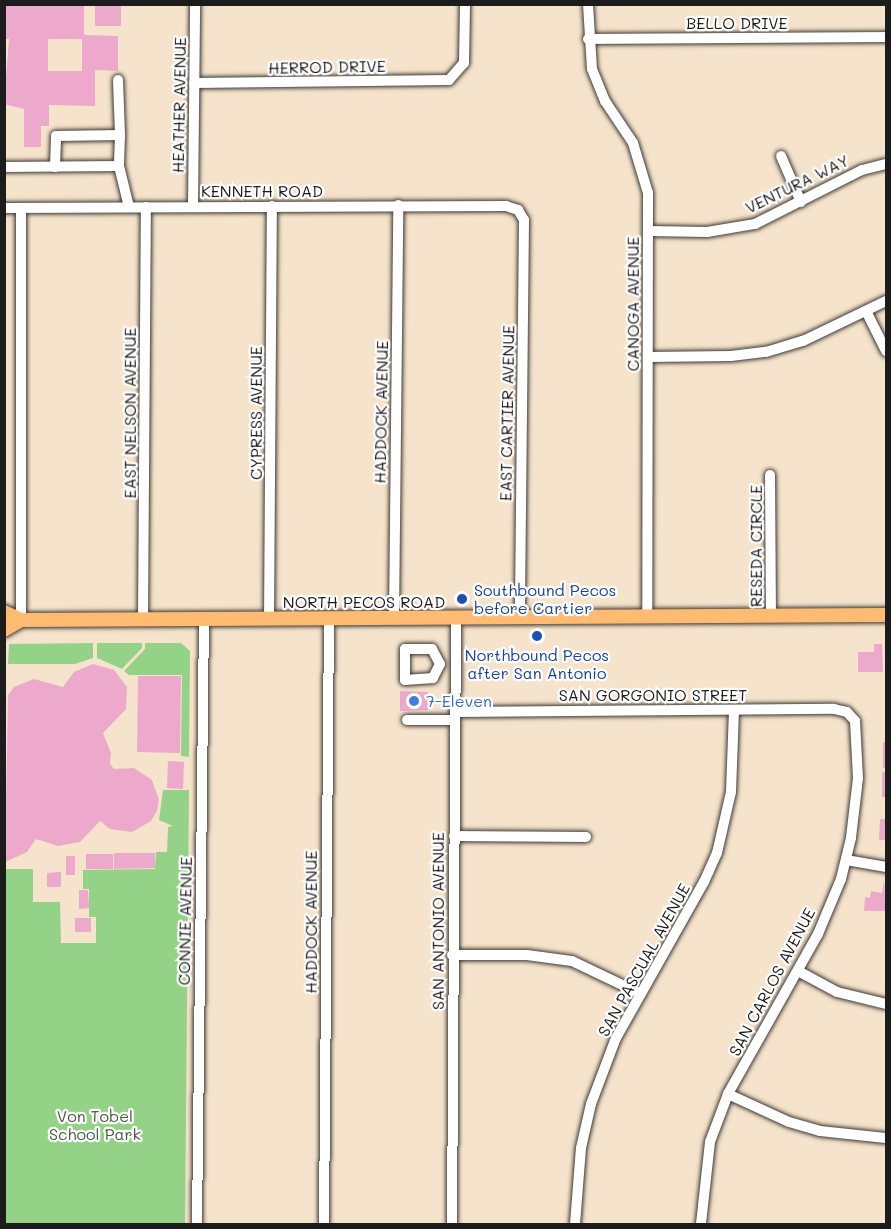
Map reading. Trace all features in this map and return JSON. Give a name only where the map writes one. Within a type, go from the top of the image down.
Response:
[{"type":"main road","name":"NORTH PECOS ROAD","points":[[4,612],[21,620],[886,615]]},
{"type":"main road","name":"NORTH PECOS ROAD","points":[[4,630],[21,620]]},
{"type":"street","name":"HEATHER AVENUE","points":[[193,207],[195,4]]},
{"type":"street","name":"HERROD DRIVE","points":[[194,83],[449,80],[458,73],[464,63],[465,4]]},
{"type":"street","name":"CANOGA AVENUE","points":[[588,4],[588,39],[592,69],[605,101],[642,165],[648,193],[647,617]]},
{"type":"street","name":"BELLO DRIVE","points":[[588,39],[886,38]]},
{"type":"street","points":[[118,80],[119,166],[129,207]]},
{"type":"street","points":[[55,167],[56,136],[120,135]]},
{"type":"street","points":[[781,156],[801,202]]},
{"type":"street","name":"VENTURA WAY","points":[[648,231],[733,229],[755,224],[862,170],[886,164]]},
{"type":"street","points":[[4,167],[119,166]]},
{"type":"street","name":"KENNETH ROAD","points":[[4,208],[398,205],[506,206],[518,210]]},
{"type":"street","name":"HADDOCK AVENUE","points":[[394,619],[398,205]]},
{"type":"street","name":"CYPRESS AVENUE","points":[[270,619],[272,206]]},
{"type":"street","name":"EAST NELSON AVENUE","points":[[143,618],[146,207]]},
{"type":"street","points":[[21,208],[21,620]]},
{"type":"street","name":"EAST CARTIER AVENUE","points":[[518,210],[524,220],[520,617]]},
{"type":"street","points":[[648,357],[731,356],[766,351],[803,341],[886,301]]},
{"type":"street","points":[[866,311],[886,351]]},
{"type":"street","name":"RESEDA CIRCLE","points":[[770,475],[771,617]]},
{"type":"street","name":"CONNIE AVENUE","points":[[197,1224],[204,618]]},
{"type":"street","name":"SAN ANTONIO AVENUE","points":[[452,1224],[456,618]]},
{"type":"street","name":"HADDOCK AVENUE","points":[[324,1224],[328,619]]},
{"type":"street","points":[[440,664],[455,664]]},
{"type":"street","name":"SAN GORGONIO STREET","points":[[407,720],[455,716],[834,709],[851,716]]},
{"type":"street","name":"SAN PASCUAL AVENUE","points":[[575,1224],[581,1148],[591,1104],[616,1038],[704,882],[717,853],[731,792],[735,710]]},
{"type":"street","name":"SAN CARLOS AVENUE","points":[[701,1224],[710,1142],[728,1094],[818,934],[846,860],[858,778],[858,731],[851,716]]},
{"type":"street","points":[[454,836],[586,837]]},
{"type":"street","points":[[846,860],[886,867]]},
{"type":"street","points":[[452,955],[527,955],[572,961],[641,994]]},
{"type":"street","points":[[798,971],[837,992],[886,1004]]},
{"type":"street","points":[[728,1094],[789,1122],[820,1131],[886,1138]]},
{"type":"green space","points":[[93,643],[93,658],[75,664],[8,664],[9,644]]},
{"type":"green space","points":[[97,643],[142,643],[142,648],[122,669],[97,658]]},
{"type":"green space","points":[[145,643],[181,643],[190,651],[189,757],[181,756],[182,675],[129,675],[124,671],[145,649]]},
{"type":"green space","name":"Von Tobel School Park","points":[[163,790],[189,790],[185,1224],[5,1224],[4,869],[33,869],[33,902],[60,902],[61,943],[96,943],[96,917],[89,917],[89,889],[83,889],[83,870],[155,869],[156,852],[167,852],[168,827],[173,826],[159,820]]},
{"type":"building","points":[[95,4],[121,4],[121,26],[95,26]]},
{"type":"building","points":[[4,5],[84,5],[84,35],[118,36],[118,71],[95,70],[95,106],[49,105],[49,126],[41,126],[41,147],[24,147],[24,109],[4,104],[9,39],[4,39]],"holes":[[[48,39],[82,39],[82,71],[48,71]]]},
{"type":"building","points":[[874,644],[882,644],[883,672],[858,672],[858,652],[874,652]]},
{"type":"building","points":[[93,664],[114,670],[127,687],[126,709],[103,733],[111,753],[110,764],[114,769],[134,768],[152,780],[159,800],[157,811],[151,821],[132,832],[110,829],[100,821],[80,842],[58,846],[36,839],[27,852],[5,862],[8,695],[14,687],[34,679],[63,687],[74,672]]},
{"type":"building","points":[[138,676],[181,676],[180,753],[137,752]]},
{"type":"building","name":"7-Eleven","points":[[400,691],[428,692],[428,710],[400,711]]},
{"type":"building","points":[[883,742],[886,742],[886,768],[883,768]]},
{"type":"building","points":[[168,761],[184,762],[183,789],[167,788]]},
{"type":"building","points":[[882,772],[886,772],[886,797],[882,797]]},
{"type":"building","points":[[880,819],[886,819],[886,840],[879,840]]},
{"type":"building","points":[[114,853],[155,853],[155,868],[114,869]]},
{"type":"building","points":[[86,854],[113,854],[113,869],[86,869]]},
{"type":"building","points":[[66,856],[75,856],[75,875],[66,875]]},
{"type":"building","points":[[61,872],[61,887],[47,887],[47,873]]},
{"type":"building","points":[[884,880],[886,911],[864,911],[865,897],[870,898],[871,891],[882,893]]},
{"type":"building","points":[[79,890],[88,890],[89,908],[79,909]]},
{"type":"building","points":[[75,918],[91,918],[91,932],[75,932]]},
{"type":"place","name":"Southbound Pecos before Cartier","points":[[462,599]]},
{"type":"place","name":"Northbound Pecos after San Antonio","points":[[537,636]]},
{"type":"place","name":"7-Eleven","points":[[414,701]]}]
